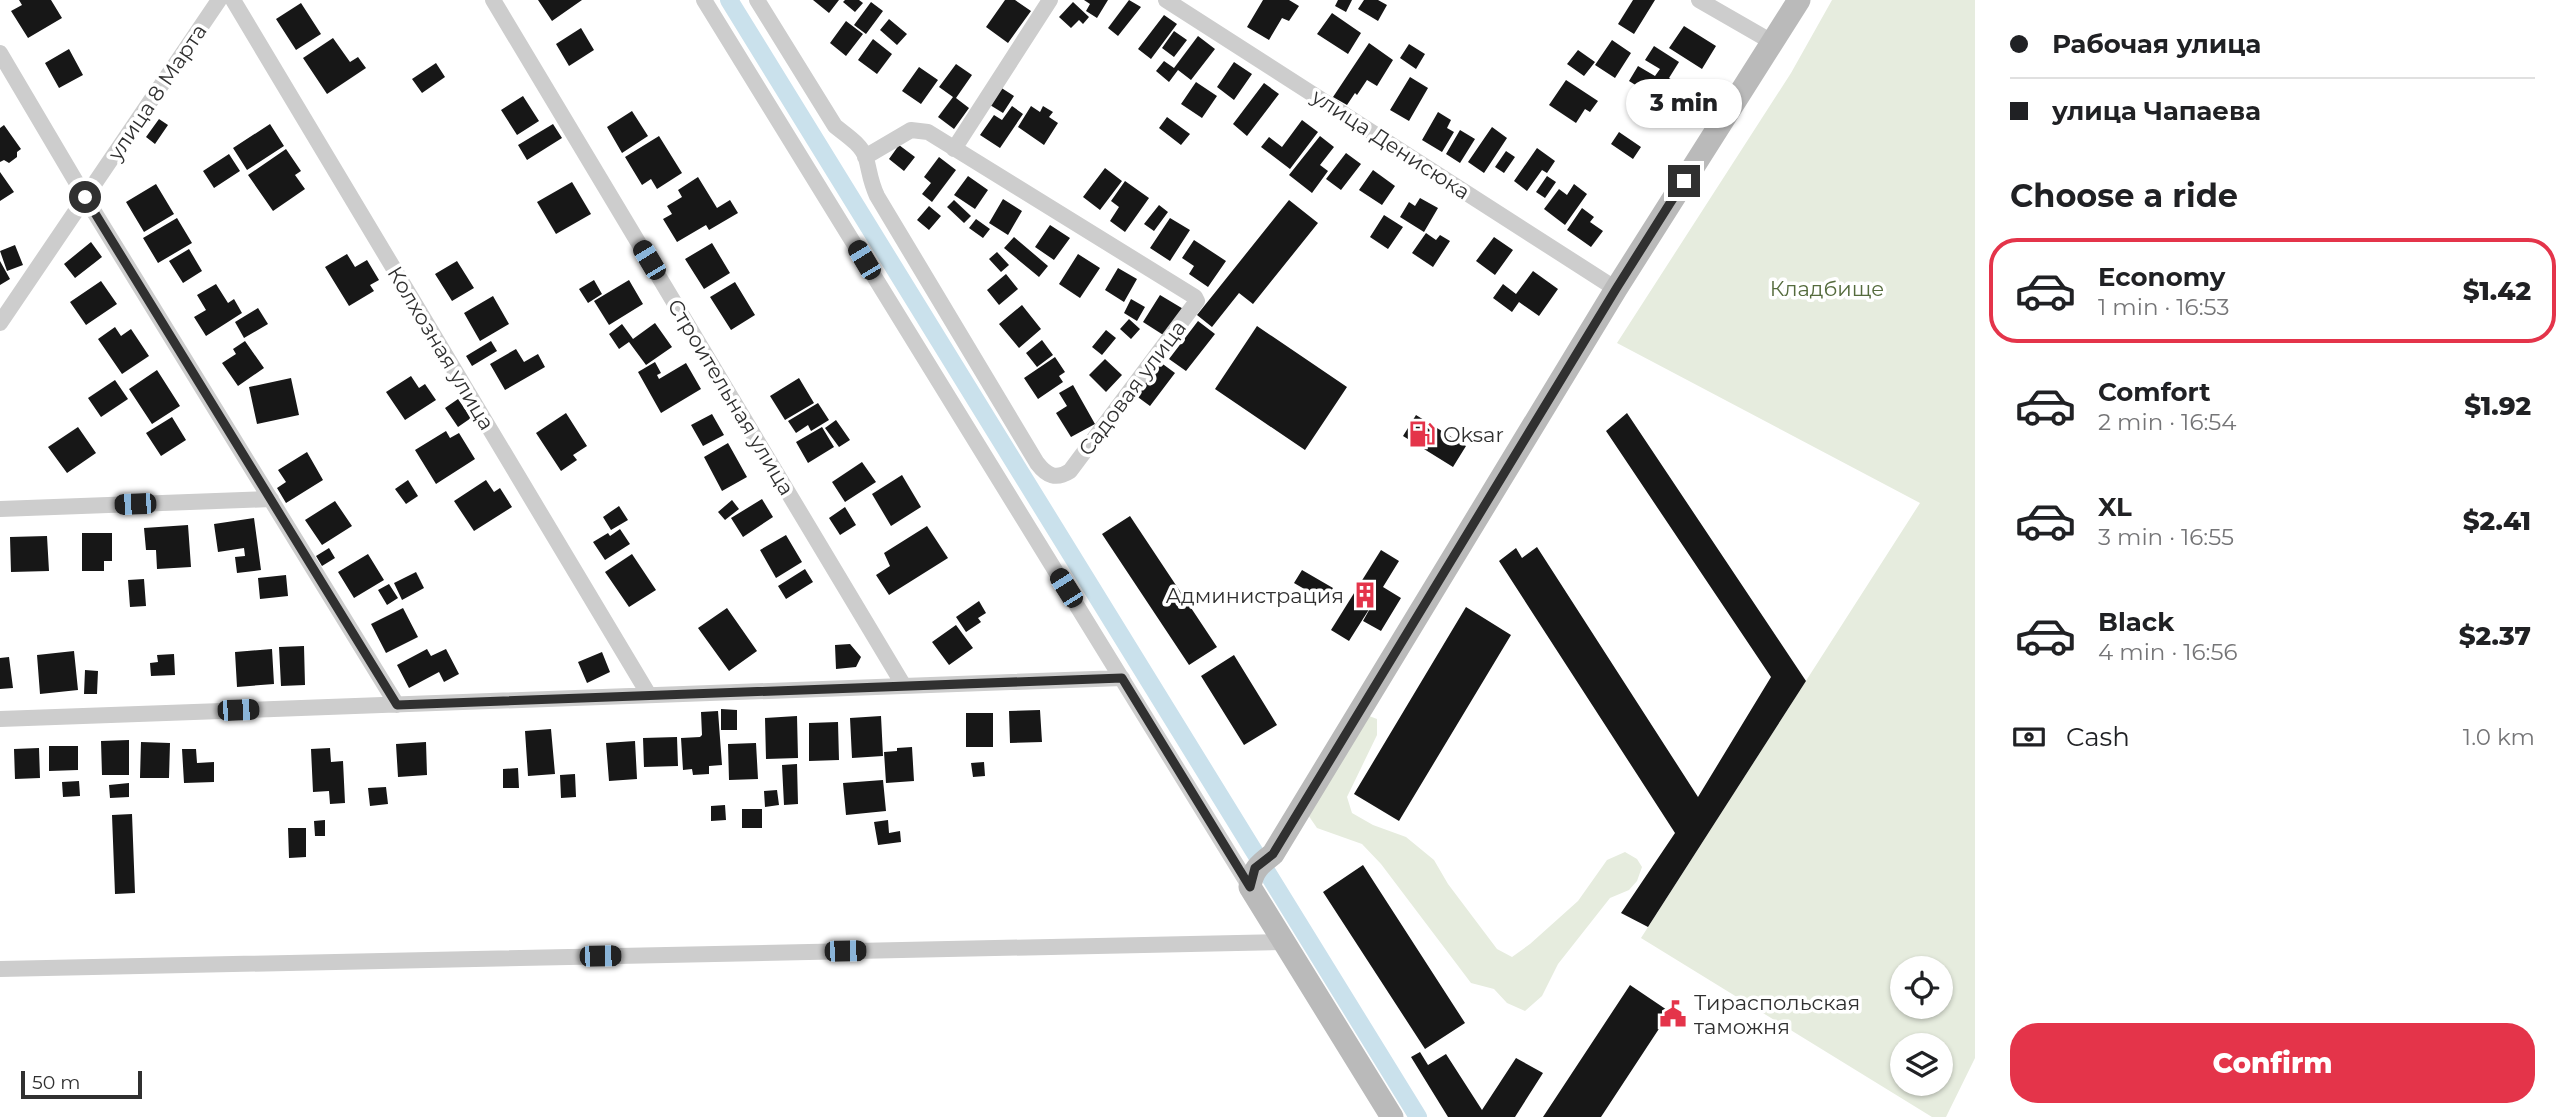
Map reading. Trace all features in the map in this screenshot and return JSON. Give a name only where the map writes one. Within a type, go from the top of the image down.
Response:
[{"type":"street","name":"улица 8 Марта","points":[[0,323],[219,0]]},
{"type":"street","name":"Колхозная улица","points":[[233,0],[649,695]]},
{"type":"street","name":"Строительная улица","points":[[493,0],[904,686]]},
{"type":"street","points":[[704,0],[1122,678],[1259,870],[1284,942],[1391,1117]]},
{"type":"street","name":"Садовая улица","points":[[757,0],[835,126],[854,140],[865,157],[869,179],[877,196],[1037,463],[1045,473],[1052,476],[1062,476],[1070,471],[1197,301],[1192,293],[928,132],[911,130],[865,157]]},
{"type":"street","points":[[954,149],[1050,0]]},
{"type":"street","name":"улица Денисюка","points":[[1166,0],[1616,289]]},
{"type":"street","points":[[1699,0],[1772,42]]},
{"type":"street","points":[[1259,870],[1616,289],[1799,0]]},
{"type":"street","points":[[0,53],[85,197],[397,705]]},
{"type":"street","points":[[0,509],[271,499]]},
{"type":"street","points":[[0,719],[1122,678]]},
{"type":"street","points":[[0,969],[1284,942]]},
{"type":"green space","name":"Кладбище","points":[[1832,0],[1975,0],[1975,1058],[1946,1117],[1932,1117],[1898,1096],[1953,1096],[1953,1033],[1890,1033],[1890,1091],[1641,938],[1920,503],[1617,343],[1791,73]]},
{"type":"green space","points":[[1364,714],[1377,719],[1377,735],[1347,797],[1352,813],[1373,825],[1406,837],[1434,860],[1448,884],[1497,949],[1512,957],[1530,944],[1578,901],[1607,860],[1625,852],[1637,859],[1642,867],[1637,881],[1629,890],[1610,898],[1558,964],[1542,996],[1525,1011],[1507,1003],[1494,989],[1471,983],[1381,864],[1362,844],[1317,828],[1306,812]]},
{"type":"building","points":[[19,0],[51,0],[62,18],[28,38],[11,11],[22,5]]},
{"type":"building","points":[[538,0],[582,0],[552,21]]},
{"type":"building","points":[[813,0],[839,0],[829,13]]},
{"type":"building","points":[[859,0],[863,3],[855,12],[843,2]]},
{"type":"building","points":[[1005,0],[1015,0],[1031,11],[1008,43],[986,27]]},
{"type":"building","points":[[1084,0],[1108,0],[1097,18],[1086,11],[1090,4]]},
{"type":"building","points":[[1129,0],[1141,7],[1118,36],[1108,28]]},
{"type":"building","points":[[1263,0],[1289,0],[1299,6],[1289,21],[1282,18],[1269,40],[1247,27]]},
{"type":"building","points":[[1338,0],[1352,0],[1346,12],[1335,6]]},
{"type":"building","points":[[1364,0],[1378,0],[1387,5],[1378,21],[1358,9]]},
{"type":"building","points":[[1633,0],[1655,0],[1634,34],[1618,24]]},
{"type":"building","points":[[871,2],[883,11],[866,34],[854,25]]},
{"type":"building","points":[[1073,2],[1089,17],[1083,24],[1079,20],[1071,28],[1059,17]]},
{"type":"building","points":[[301,3],[321,34],[296,50],[276,19]]},
{"type":"building","points":[[1332,13],[1361,33],[1348,54],[1317,34]]},
{"type":"building","points":[[1164,15],[1177,24],[1151,59],[1138,49]]},
{"type":"building","points":[[889,19],[907,34],[897,45],[880,30]]},
{"type":"building","points":[[846,21],[863,34],[846,56],[830,43]]},
{"type":"building","points":[[1684,26],[1716,46],[1702,69],[1669,48]]},
{"type":"building","points":[[581,28],[594,50],[569,66],[556,44]]},
{"type":"building","points":[[1174,31],[1187,40],[1174,57],[1162,48]]},
{"type":"building","points":[[1198,36],[1215,49],[1191,80],[1178,70],[1169,82],[1156,71],[1164,61],[1174,68]]},
{"type":"building","points":[[333,38],[350,62],[358,57],[366,68],[327,94],[303,58]]},
{"type":"building","points":[[873,39],[892,54],[877,74],[858,60]]},
{"type":"building","points":[[1612,40],[1631,53],[1615,78],[1595,65]]},
{"type":"building","points":[[1369,43],[1393,60],[1377,86],[1367,80],[1347,105],[1333,97]]},
{"type":"building","points":[[1409,44],[1425,54],[1416,69],[1400,58]]},
{"type":"building","points":[[1654,46],[1679,62],[1669,78],[1688,90],[1676,110],[1629,81],[1638,66],[1655,76],[1660,69],[1645,60]]},
{"type":"building","points":[[69,49],[83,75],[59,88],[45,63]]},
{"type":"building","points":[[1578,50],[1595,62],[1584,76],[1567,64]]},
{"type":"building","points":[[1234,62],[1252,74],[1234,100],[1217,87]]},
{"type":"building","points":[[436,63],[445,77],[422,93],[412,79]]},
{"type":"building","points":[[956,64],[972,75],[956,98],[969,108],[954,129],[938,117],[953,97],[939,87]]},
{"type":"building","points":[[919,67],[938,80],[921,104],[902,91]]},
{"type":"building","points":[[1410,77],[1428,88],[1409,121],[1390,110]]},
{"type":"building","points":[[1566,80],[1598,101],[1590,112],[1585,109],[1576,123],[1549,105]]},
{"type":"building","points":[[1196,82],[1217,96],[1202,118],[1181,104]]},
{"type":"building","points":[[1264,83],[1279,94],[1247,136],[1233,124]]},
{"type":"building","points":[[1000,87],[1014,96],[1003,113],[990,105]]},
{"type":"building","points":[[523,96],[539,121],[517,135],[501,110]]},
{"type":"building","points":[[1012,106],[1023,114],[1000,148],[980,135],[994,115],[1002,120]]},
{"type":"building","points":[[1031,106],[1040,112],[1043,106],[1053,112],[1049,117],[1058,123],[1044,145],[1018,127]]},
{"type":"building","points":[[632,111],[648,136],[622,153],[607,127]]},
{"type":"building","points":[[1438,112],[1451,120],[1447,128],[1454,132],[1442,152],[1422,140]]},
{"type":"building","points":[[1167,117],[1190,134],[1181,145],[1159,128]]},
{"type":"building","points":[[159,119],[168,125],[155,144],[146,137]]},
{"type":"building","points":[[1302,120],[1318,132],[1290,169],[1261,147],[1269,137],[1282,147]]},
{"type":"building","points":[[270,124],[284,146],[247,170],[233,148]]},
{"type":"building","points":[[553,124],[562,138],[527,160],[518,145]]},
{"type":"building","points":[[4,125],[21,149],[17,152],[17,157],[9,163],[4,160],[0,162],[0,128]]},
{"type":"building","points":[[1492,127],[1507,138],[1484,173],[1468,162]]},
{"type":"building","points":[[1460,130],[1475,139],[1460,163],[1446,154]]},
{"type":"building","points":[[1619,132],[1641,147],[1633,159],[1611,144]]},
{"type":"building","points":[[659,136],[682,173],[657,189],[651,179],[642,185],[625,157]]},
{"type":"building","points":[[1320,136],[1334,147],[1320,165],[1328,171],[1312,193],[1289,175]]},
{"type":"building","points":[[899,145],[915,157],[904,171],[889,159]]},
{"type":"building","points":[[1537,148],[1555,161],[1547,173],[1542,170],[1527,191],[1514,181]]},
{"type":"building","points":[[286,149],[301,171],[295,175],[305,189],[273,211],[248,175]]},
{"type":"building","points":[[1506,151],[1515,157],[1504,173],[1495,167]]},
{"type":"building","points":[[1346,153],[1361,164],[1341,190],[1326,179]]},
{"type":"building","points":[[229,154],[240,171],[214,188],[203,171]]},
{"type":"building","points":[[939,157],[956,170],[932,202],[922,194],[931,183],[924,177]]},
{"type":"building","points":[[1105,168],[1122,181],[1100,210],[1083,197]]},
{"type":"building","points":[[1373,170],[1395,186],[1382,205],[1359,190]]},
{"type":"building","points":[[0,172],[14,192],[0,201]]},
{"type":"building","points":[[968,176],[988,190],[975,209],[954,195]]},
{"type":"building","points":[[1547,176],[1556,182],[1545,198],[1536,192]]},
{"type":"building","points":[[698,177],[717,208],[730,200],[738,213],[709,230],[706,225],[677,242],[663,219],[672,214],[667,206],[682,197],[678,190]]},
{"type":"building","points":[[1125,181],[1149,198],[1125,232],[1110,221],[1119,207],[1111,201]]},
{"type":"building","points":[[572,182],[591,214],[556,234],[537,202]]},
{"type":"building","points":[[156,184],[174,214],[144,232],[126,202]]},
{"type":"building","points":[[1574,184],[1587,194],[1565,225],[1544,209],[1559,189],[1567,195]]},
{"type":"building","points":[[1420,198],[1438,208],[1424,232],[1400,217],[1409,202],[1415,206]]},
{"type":"building","points":[[1003,199],[1022,211],[1008,235],[989,223]]},
{"type":"building","points":[[954,200],[971,216],[964,223],[947,207]]},
{"type":"building","points":[[1289,200],[1318,223],[1253,304],[1239,293],[1212,327],[1197,315]]},
{"type":"building","points":[[1159,205],[1168,212],[1154,231],[1144,224]]},
{"type":"building","points":[[929,206],[941,216],[929,230],[917,220]]},
{"type":"building","points":[[1582,208],[1594,217],[1590,222],[1603,231],[1591,247],[1567,230]]},
{"type":"building","points":[[1384,215],[1403,227],[1388,249],[1370,237]]},
{"type":"building","points":[[177,218],[192,243],[158,263],[143,238]]},
{"type":"building","points":[[1170,218],[1190,230],[1170,261],[1150,248]]},
{"type":"building","points":[[976,219],[990,229],[983,238],[969,228]]},
{"type":"building","points":[[1050,225],[1070,238],[1054,260],[1035,247]]},
{"type":"building","points":[[1426,233],[1436,240],[1440,235],[1450,241],[1433,267],[1412,253]]},
{"type":"building","points":[[1014,237],[1048,266],[1039,277],[1004,248]]},
{"type":"building","points":[[1494,237],[1513,250],[1495,275],[1476,261]]},
{"type":"building","points":[[1194,240],[1226,261],[1208,287],[1189,274],[1194,266],[1182,258]]},
{"type":"building","points":[[91,242],[102,257],[75,278],[64,264]]},
{"type":"building","points":[[712,243],[730,273],[704,289],[685,259]]},
{"type":"building","points":[[15,245],[23,265],[7,271],[0,251]]},
{"type":"building","points":[[189,249],[202,271],[183,283],[169,261]]},
{"type":"building","points":[[997,252],[1009,265],[1001,272],[989,259]]},
{"type":"building","points":[[347,254],[355,267],[367,260],[379,280],[370,285],[374,291],[349,306],[325,267]]},
{"type":"building","points":[[1078,254],[1100,268],[1080,298],[1059,284]]},
{"type":"building","points":[[0,261],[10,279],[0,285]]},
{"type":"building","points":[[457,261],[474,288],[452,301],[435,274]]},
{"type":"building","points":[[1118,268],[1137,279],[1124,302],[1105,290]]},
{"type":"building","points":[[1533,271],[1558,289],[1539,316],[1519,302],[1512,312],[1493,298],[1503,284],[1516,294]]},
{"type":"building","points":[[1006,274],[1018,289],[999,305],[987,290]]},
{"type":"building","points":[[594,280],[602,294],[588,303],[579,289]]},
{"type":"building","points":[[629,280],[643,304],[609,325],[594,301]]},
{"type":"building","points":[[101,281],[117,304],[86,325],[70,302]]},
{"type":"building","points":[[735,282],[755,315],[731,330],[710,297]]},
{"type":"building","points":[[216,284],[228,303],[234,299],[242,313],[206,336],[194,317],[206,310],[197,295]]},
{"type":"building","points":[[1160,295],[1185,310],[1168,338],[1143,322]]},
{"type":"building","points":[[493,296],[509,324],[480,341],[464,313]]},
{"type":"building","points":[[1131,299],[1145,307],[1137,321],[1124,313]]},
{"type":"building","points":[[1022,305],[1041,329],[1019,348],[999,324]]},
{"type":"building","points":[[258,308],[268,324],[244,338],[235,322]]},
{"type":"building","points":[[1129,319],[1140,329],[1131,339],[1120,329]]},
{"type":"building","points":[[1198,321],[1215,334],[1186,371],[1169,359]]},
{"type":"building","points":[[655,323],[672,347],[646,365],[629,342],[619,349],[609,334],[622,324],[633,339]]},
{"type":"building","points":[[1257,326],[1347,387],[1305,450],[1215,389]]},
{"type":"building","points":[[115,327],[121,336],[131,329],[149,356],[122,374],[98,339]]},
{"type":"building","points":[[1106,330],[1116,338],[1102,355],[1092,347]]},
{"type":"building","points":[[1042,340],[1053,355],[1037,367],[1026,353]]},
{"type":"building","points":[[245,341],[264,368],[238,386],[222,363],[236,354],[233,349]]},
{"type":"building","points":[[491,341],[497,351],[472,366],[466,356]]},
{"type":"building","points":[[516,349],[524,362],[538,354],[545,367],[505,390],[490,364]]},
{"type":"building","points":[[1055,357],[1065,372],[1059,376],[1063,382],[1038,399],[1024,378]]},
{"type":"building","points":[[1105,359],[1122,375],[1106,392],[1089,375]]},
{"type":"building","points":[[655,362],[661,373],[657,375],[659,379],[686,363],[701,389],[661,413],[638,372]]},
{"type":"building","points":[[1160,362],[1175,373],[1150,406],[1135,395]]},
{"type":"building","points":[[157,370],[180,406],[152,424],[129,389]]},
{"type":"building","points":[[411,376],[419,388],[425,384],[436,400],[405,420],[386,392]]},
{"type":"building","points":[[291,378],[299,415],[257,424],[249,387]]},
{"type":"building","points":[[799,378],[814,403],[785,420],[770,396]]},
{"type":"building","points":[[115,380],[128,399],[101,417],[88,398]]},
{"type":"building","points":[[1073,385],[1095,424],[1071,437],[1056,413],[1067,406],[1059,393]]},
{"type":"building","points":[[458,399],[471,418],[458,427],[445,408]]},
{"type":"building","points":[[818,403],[829,420],[811,431],[808,425],[796,433],[788,421]]},
{"type":"building","points":[[566,413],[587,446],[573,455],[577,460],[561,471],[536,433]]},
{"type":"building","points":[[1627,413],[1806,681],[1648,927],[1621,913],[1675,833],[1499,561],[1516,548],[1522,558],[1537,547],[1698,797],[1771,677],[1606,431]]},
{"type":"building","points":[[712,414],[724,435],[703,446],[691,425]]},
{"type":"building","points":[[1416,415],[1466,446],[1453,467],[1403,436]]},
{"type":"building","points":[[172,417],[186,440],[161,456],[146,433]]},
{"type":"building","points":[[836,420],[850,440],[839,447],[825,428]]},
{"type":"building","points":[[78,427],[96,453],[67,473],[48,447]]},
{"type":"building","points":[[822,427],[834,447],[808,463],[796,442]]},
{"type":"building","points":[[446,431],[450,438],[459,433],[475,459],[436,484],[415,450]]},
{"type":"building","points":[[728,443],[747,477],[722,491],[704,457]]},
{"type":"building","points":[[307,452],[323,480],[286,503],[277,488],[286,482],[278,470]]},
{"type":"building","points":[[862,462],[876,482],[845,502],[832,482]]},
{"type":"building","points":[[902,475],[921,507],[891,526],[872,494]]},
{"type":"building","points":[[408,480],[418,496],[406,504],[395,489]]},
{"type":"building","points":[[486,480],[494,492],[500,488],[512,507],[474,531],[454,501]]},
{"type":"building","points":[[762,499],[773,517],[743,537],[731,518]]},
{"type":"building","points":[[732,500],[739,509],[725,520],[718,512]]},
{"type":"building","points":[[335,501],[352,526],[322,545],[305,520]]},
{"type":"building","points":[[619,506],[628,520],[611,530],[603,517]]},
{"type":"building","points":[[845,507],[856,525],[840,535],[829,518]]},
{"type":"building","points":[[1130,516],[1217,647],[1189,665],[1102,534]]},
{"type":"building","points":[[254,518],[261,570],[237,573],[235,557],[245,556],[244,548],[218,552],[214,524]]},
{"type":"building","points":[[188,525],[191,567],[157,569],[156,550],[146,550],[144,528]]},
{"type":"building","points":[[927,526],[948,558],[889,595],[876,575],[890,566],[884,553]]},
{"type":"building","points":[[620,529],[630,544],[605,560],[593,542]]},
{"type":"building","points":[[82,533],[112,533],[112,561],[104,561],[104,571],[82,571]]},
{"type":"building","points":[[786,535],[802,562],[776,578],[760,550]]},
{"type":"building","points":[[47,536],[49,571],[11,572],[10,537]]},
{"type":"building","points":[[329,548],[335,558],[322,566],[316,556]]},
{"type":"building","name":"Администрация","points":[[1381,550],[1399,561],[1383,587],[1401,598],[1381,631],[1363,621],[1373,603],[1349,641],[1331,630]]},
{"type":"building","points":[[368,554],[384,580],[354,598],[338,572]]},
{"type":"building","points":[[632,554],[656,590],[629,607],[605,572]]},
{"type":"building","points":[[805,569],[813,582],[786,599],[778,586]]},
{"type":"building","points":[[1302,570],[1333,588],[1325,601],[1294,583]]},
{"type":"building","points":[[416,572],[424,588],[402,600],[394,583]]},
{"type":"building","points":[[286,575],[288,596],[260,599],[258,578]]},
{"type":"building","points":[[144,579],[146,606],[130,607],[128,580]]},
{"type":"building","points":[[389,584],[398,598],[387,605],[378,590]]},
{"type":"building","points":[[979,601],[986,613],[978,618],[981,622],[966,632],[956,617]]},
{"type":"building","points":[[1466,607],[1511,635],[1399,821],[1354,794]]},
{"type":"building","points":[[403,608],[418,637],[386,653],[371,624]]},
{"type":"building","points":[[727,608],[757,651],[729,671],[698,628]]},
{"type":"building","points":[[956,625],[973,648],[949,665],[932,642]]},
{"type":"building","points":[[850,644],[861,657],[856,667],[836,669],[835,645]]},
{"type":"building","points":[[304,646],[305,685],[281,686],[279,647]]},
{"type":"building","points":[[272,649],[274,684],[237,687],[235,652]]},
{"type":"building","points":[[427,649],[431,656],[446,649],[459,674],[444,682],[439,672],[409,688],[397,665]]},
{"type":"building","points":[[74,651],[78,690],[40,694],[37,655]]},
{"type":"building","points":[[602,652],[610,672],[587,683],[578,662]]},
{"type":"building","points":[[174,654],[175,675],[151,676],[150,663],[158,662],[157,655]]},
{"type":"building","points":[[1234,655],[1277,725],[1244,745],[1201,676]]},
{"type":"building","points":[[9,657],[13,688],[0,689],[0,658]]},
{"type":"building","points":[[85,670],[98,671],[97,694],[84,694]]},
{"type":"building","points":[[721,709],[737,710],[737,730],[721,730]]},
{"type":"building","points":[[1040,710],[1042,742],[1010,743],[1009,711]]},
{"type":"building","points":[[718,711],[722,765],[709,766],[709,774],[693,775],[692,769],[683,770],[681,738],[700,737],[701,712]]},
{"type":"building","points":[[966,713],[993,713],[993,747],[966,747]]},
{"type":"building","points":[[797,716],[798,758],[766,759],[765,718]]},
{"type":"building","points":[[881,716],[883,756],[852,758],[850,718]]},
{"type":"building","points":[[838,722],[839,760],[809,761],[809,723]]},
{"type":"building","points":[[551,729],[555,774],[528,776],[525,731]]},
{"type":"building","points":[[677,737],[678,766],[644,767],[643,738]]},
{"type":"building","points":[[129,740],[129,775],[102,775],[101,741]]},
{"type":"building","points":[[635,741],[637,779],[609,781],[606,743]]},
{"type":"building","points":[[141,742],[170,743],[169,778],[140,778]]},
{"type":"building","points":[[426,742],[427,775],[398,777],[396,744]]},
{"type":"building","points":[[756,743],[758,779],[729,780],[728,744]]},
{"type":"building","points":[[49,746],[78,746],[78,770],[49,771]]},
{"type":"building","points":[[912,747],[914,781],[886,783],[884,752]]},
{"type":"building","points":[[39,748],[40,778],[15,779],[14,749]]},
{"type":"building","points":[[330,748],[331,762],[343,761],[345,803],[330,804],[329,791],[313,792],[311,749]]},
{"type":"building","points":[[182,749],[196,749],[197,763],[214,762],[214,782],[184,783]]},
{"type":"building","points":[[984,762],[985,776],[973,777],[971,763]]},
{"type":"building","points":[[797,764],[798,804],[784,805],[782,765]]},
{"type":"building","points":[[518,768],[519,788],[503,788],[503,769]]},
{"type":"building","points":[[575,774],[576,797],[561,798],[560,775]]},
{"type":"building","points":[[883,780],[886,811],[846,815],[843,783]]},
{"type":"building","points":[[79,781],[80,796],[63,797],[62,782]]},
{"type":"building","points":[[129,783],[129,797],[110,798],[109,785]]},
{"type":"building","points":[[386,787],[388,804],[370,806],[368,788]]},
{"type":"building","points":[[777,790],[779,805],[765,807],[764,791]]},
{"type":"building","points":[[725,805],[726,820],[711,821],[711,806]]},
{"type":"building","points":[[742,809],[762,809],[762,828],[742,828]]},
{"type":"building","points":[[132,814],[135,893],[115,894],[112,815]]},
{"type":"building","points":[[325,820],[325,836],[315,836],[314,821]]},
{"type":"building","points":[[888,820],[889,833],[900,831],[901,842],[878,845],[874,822]]},
{"type":"building","points":[[288,828],[306,828],[306,857],[289,858]]},
{"type":"building","points":[[1363,865],[1465,1023],[1425,1049],[1323,892]]},
{"type":"building","points":[[1630,985],[1670,1012],[1601,1117],[1543,1117]]},
{"type":"building","points":[[1420,1052],[1428,1065],[1446,1054],[1482,1110],[1516,1058],[1543,1073],[1515,1117],[1448,1117],[1411,1057]]},
{"type":"waterway","points":[[729,0],[1418,1117]]},
{"type":"place","name":"Oksar","points":[[1422,434]]},
{"type":"place","name":"Администрация","points":[[1365,595]]},
{"type":"place","name":"Тираспольская таможня","points":[[1673,1014]]},
{"type":"route","points":[[85,197],[397,705],[1122,678],[1250,887],[1255,868],[1273,854],[1684,181]]}]
